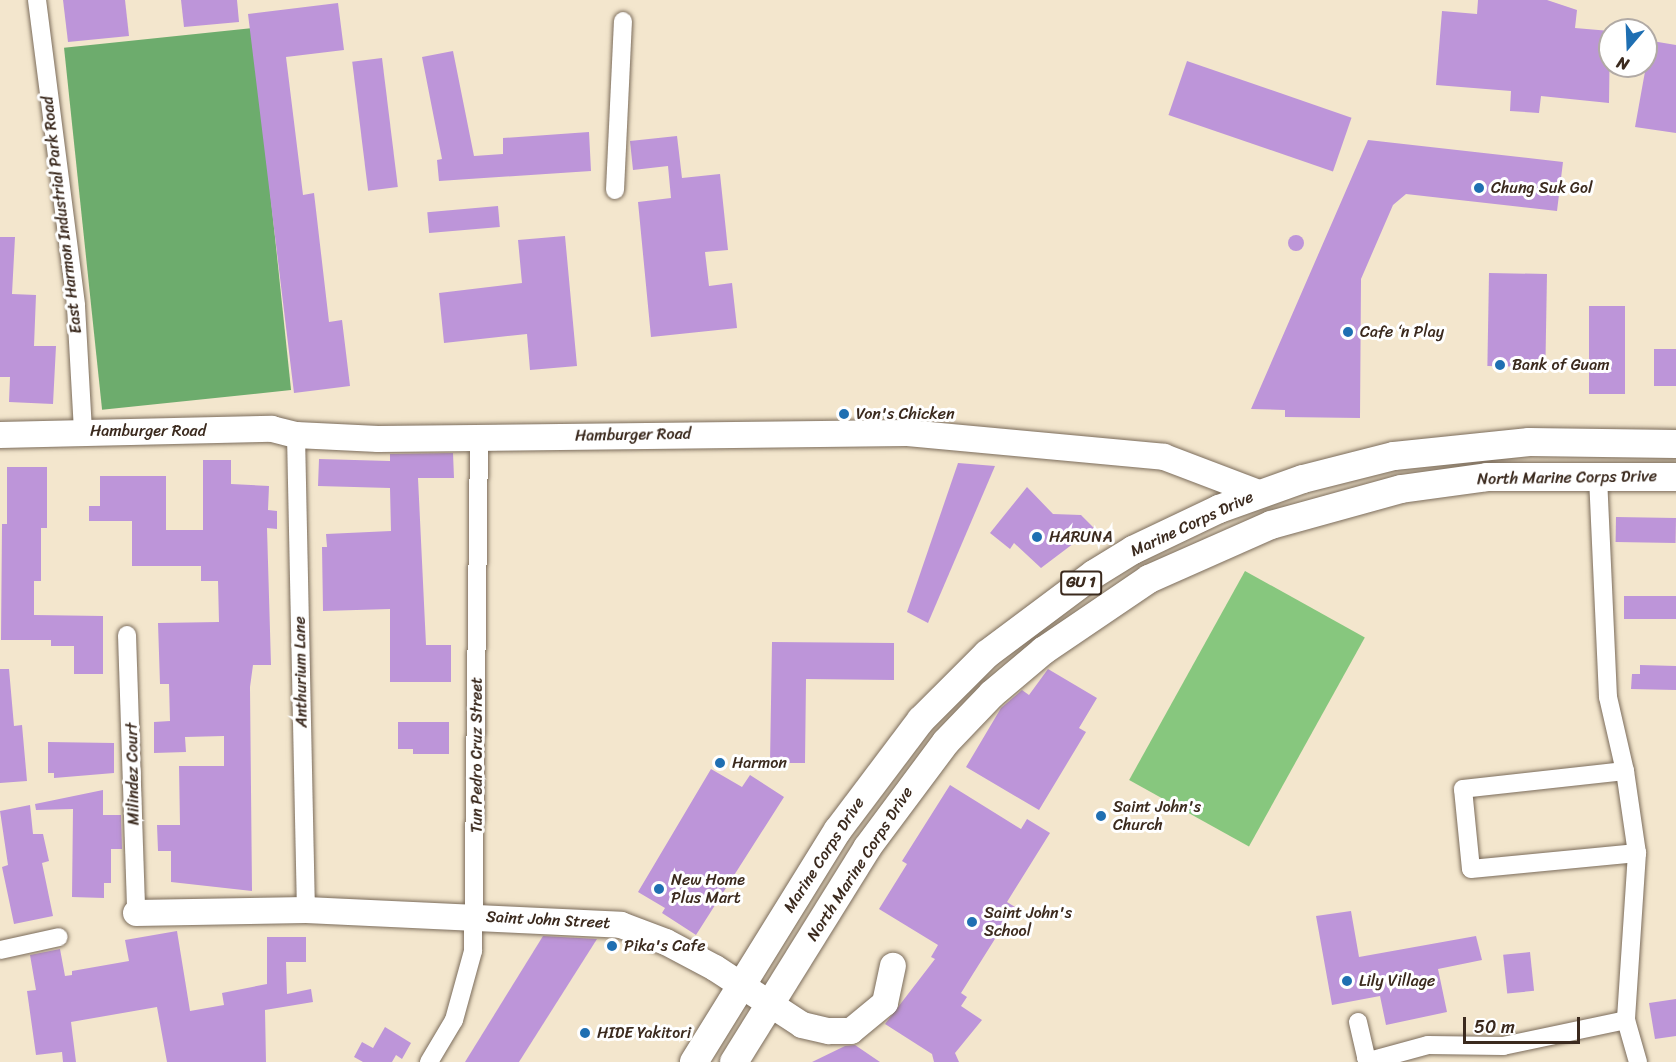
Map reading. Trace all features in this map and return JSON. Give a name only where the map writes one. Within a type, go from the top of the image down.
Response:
[{"type":"main road","name":"Marine Corps Drive","points":[[694,1062],[866,789],[921,720],[969,670],[1048,605],[1132,550],[1259,494],[1348,467],[1437,449],[1529,442],[1676,444]]},
{"type":"main road","name":"North Marine Corps Drive","points":[[734,1062],[886,818],[946,742],[1009,679],[1113,602],[1170,568],[1232,540],[1357,499],[1401,489],[1486,477],[1676,477]]},
{"type":"street","name":"East Harmon Industrial Park Road","points":[[37,0],[76,306],[83,430]]},
{"type":"street","points":[[615,190],[623,21]]},
{"type":"street","name":"Hamburger Road","points":[[0,435],[83,430],[272,429],[296,435],[479,438],[820,432],[974,437],[1164,457],[1259,494]]},
{"type":"street","name":"Anthurium Lane","points":[[296,435],[306,910]]},
{"type":"street","name":"Tun Pedro Cruz Street","points":[[429,1062],[454,1020],[473,951],[476,916],[479,438]]},
{"type":"street","points":[[1598,477],[1608,697],[1625,771],[1637,853],[1626,1020],[1638,1062]]},
{"type":"street","name":"Milindez Court","points":[[127,635],[136,913]]},
{"type":"street","points":[[1625,771],[1463,789],[1471,869],[1637,853]]},
{"type":"street","name":"Saint John Street","points":[[136,913],[306,910],[476,916],[621,925],[666,942],[742,984],[802,1025],[851,1031],[885,1003],[892,966]]},
{"type":"street","points":[[0,950],[59,937]]},
{"type":"street","points":[[1358,1022],[1366,1058],[1372,1060],[1428,1045],[1503,1046],[1626,1020]]},
{"type":"green space","points":[[253,28],[291,390],[102,410],[64,48]]},
{"type":"green space","points":[[1245,571],[1365,637],[1249,846],[1129,780]]},
{"type":"building","points":[[63,0],[125,0],[129,36],[68,42]]},
{"type":"building","points":[[181,0],[237,0],[239,22],[184,27]]},
{"type":"building","points":[[1478,0],[1547,0],[1577,10],[1575,28],[1598,30],[1598,78],[1609,78],[1609,103],[1541,96],[1539,113],[1510,111],[1511,91],[1436,85],[1442,11],[1477,14]]},
{"type":"building","points":[[338,3],[344,50],[286,57],[303,195],[314,193],[329,322],[342,320],[350,386],[294,393],[248,14]]},
{"type":"building","points":[[1658,42],[1676,45],[1676,133],[1635,127],[1644,78],[1658,78]]},
{"type":"building","points":[[453,51],[474,156],[503,154],[503,138],[589,132],[591,171],[439,181],[437,160],[442,159],[422,57]]},
{"type":"building","points":[[382,58],[398,187],[368,191],[352,62]]},
{"type":"building","points":[[1187,61],[1352,118],[1333,172],[1168,115]]},
{"type":"building","points":[[677,136],[682,178],[720,174],[728,250],[705,252],[709,286],[732,283],[737,328],[651,337],[638,202],[671,198],[668,166],[633,170],[630,141]]},
{"type":"building","points":[[1368,140],[1563,162],[1557,211],[1406,194],[1393,205],[1361,279],[1360,418],[1285,417],[1285,410],[1251,409]]},
{"type":"building","points":[[498,206],[500,227],[429,233],[427,212]]},
{"type":"building","points":[[1293,235],[1299,235],[1304,243],[1302,249],[1293,251],[1288,246],[1288,240]]},
{"type":"building","points":[[565,236],[577,366],[530,370],[527,334],[444,343],[439,293],[522,283],[518,240]]},
{"type":"building","points":[[0,237],[15,237],[12,294],[36,295],[34,346],[56,346],[53,404],[9,402],[10,377],[0,377]]},
{"type":"building","points":[[1489,273],[1547,274],[1545,367],[1487,366]]},
{"type":"building","points":[[1589,306],[1625,306],[1625,394],[1589,394]]},
{"type":"building","points":[[1654,349],[1676,349],[1676,386],[1654,386]]},
{"type":"building","points":[[453,453],[454,478],[418,478],[426,645],[451,645],[451,682],[390,682],[390,609],[323,611],[322,547],[327,547],[326,534],[391,531],[390,488],[318,486],[319,459],[390,461],[390,454]]},
{"type":"building","points":[[203,460],[231,460],[231,484],[269,486],[268,510],[277,511],[277,529],[267,528],[271,665],[253,665],[250,687],[252,891],[171,882],[171,851],[158,851],[157,825],[180,825],[179,766],[224,766],[224,736],[185,737],[186,752],[154,753],[154,722],[170,721],[169,684],[160,684],[158,623],[219,622],[218,581],[201,581],[201,566],[132,566],[132,521],[89,521],[89,506],[100,506],[100,476],[166,476],[166,530],[203,530]]},
{"type":"building","points":[[958,463],[995,466],[928,623],[907,612]]},
{"type":"building","points":[[7,467],[47,467],[47,528],[41,528],[41,581],[34,581],[34,615],[103,616],[103,674],[74,674],[74,646],[51,646],[51,640],[1,640],[2,524],[7,524]]},
{"type":"building","points":[[1027,487],[1053,514],[1081,515],[1094,528],[1041,568],[1014,543],[1010,549],[990,533]]},
{"type":"building","points":[[1616,517],[1676,518],[1676,543],[1616,542]]},
{"type":"building","points":[[1624,596],[1676,596],[1676,619],[1624,619]]},
{"type":"building","points":[[772,642],[894,643],[894,680],[806,679],[805,763],[770,763]]},
{"type":"building","points":[[1640,665],[1676,666],[1676,690],[1631,689],[1632,674],[1640,674]]},
{"type":"building","points":[[0,669],[9,669],[14,726],[22,725],[27,781],[0,783]]},
{"type":"building","points":[[1048,669],[1097,698],[1079,728],[1086,732],[1039,810],[966,767],[1001,708],[1022,690],[1029,695]]},
{"type":"building","points":[[398,722],[449,722],[449,754],[413,754],[413,749],[398,749]]},
{"type":"building","points":[[48,742],[114,743],[114,773],[54,778],[54,773],[48,773]]},
{"type":"building","points":[[711,769],[742,787],[750,775],[784,797],[696,935],[662,913],[665,908],[638,892]]},
{"type":"building","points":[[950,785],[1021,829],[1027,819],[1050,833],[1007,902],[1015,907],[961,993],[967,997],[961,1006],[982,1020],[955,1053],[959,1062],[934,1062],[932,1054],[885,1024],[935,959],[931,957],[938,945],[879,909],[907,864],[902,861]]},
{"type":"building","points":[[103,790],[103,815],[121,815],[122,849],[111,849],[111,883],[104,883],[104,898],[72,897],[73,809],[36,810],[35,804]]},
{"type":"building","points":[[30,805],[33,834],[43,834],[49,861],[42,863],[53,916],[14,924],[2,867],[8,865],[0,811]]},
{"type":"building","points":[[1351,911],[1359,957],[1476,936],[1482,960],[1438,969],[1447,1012],[1386,1025],[1380,996],[1332,1005],[1316,916]]},
{"type":"building","points":[[177,931],[190,1011],[224,1005],[222,993],[267,984],[267,937],[306,937],[306,962],[286,962],[287,994],[311,989],[313,1002],[265,1010],[266,1062],[167,1062],[157,1007],[71,1022],[76,1062],[63,1062],[62,1052],[36,1055],[27,991],[36,990],[30,955],[60,949],[65,976],[72,975],[72,971],[129,961],[125,940]]},
{"type":"building","points":[[543,936],[597,939],[519,1062],[465,1062]]},
{"type":"building","points":[[1530,952],[1534,991],[1507,994],[1503,955]]},
{"type":"building","points":[[1676,999],[1676,1036],[1655,1039],[1649,1003]]},
{"type":"building","points":[[385,1027],[411,1043],[402,1059],[396,1055],[392,1062],[363,1062],[354,1057],[362,1042],[373,1048]]},
{"type":"building","points":[[855,1045],[880,1062],[812,1062],[845,1046]]},
{"type":"place","name":"Chung Suk Gol","points":[[1479,188]]},
{"type":"place","name":"Cafe ‘n Play","points":[[1348,332]]},
{"type":"place","name":"Bank of Guam","points":[[1500,365]]},
{"type":"place","name":"Von's Chicken","points":[[844,414]]},
{"type":"place","name":"HARUNA","points":[[1037,537]]},
{"type":"place","name":"Harmon","points":[[720,763]]},
{"type":"place","name":"Saint John's Church","points":[[1101,816]]},
{"type":"place","name":"New Home Plus Mart","points":[[659,889]]},
{"type":"place","name":"Saint John's School","points":[[972,922]]},
{"type":"place","name":"Pika's Cafe","points":[[612,946]]},
{"type":"place","name":"Lily Village","points":[[1347,981]]},
{"type":"place","name":"HIDE Yakitori","points":[[585,1033]]}]
